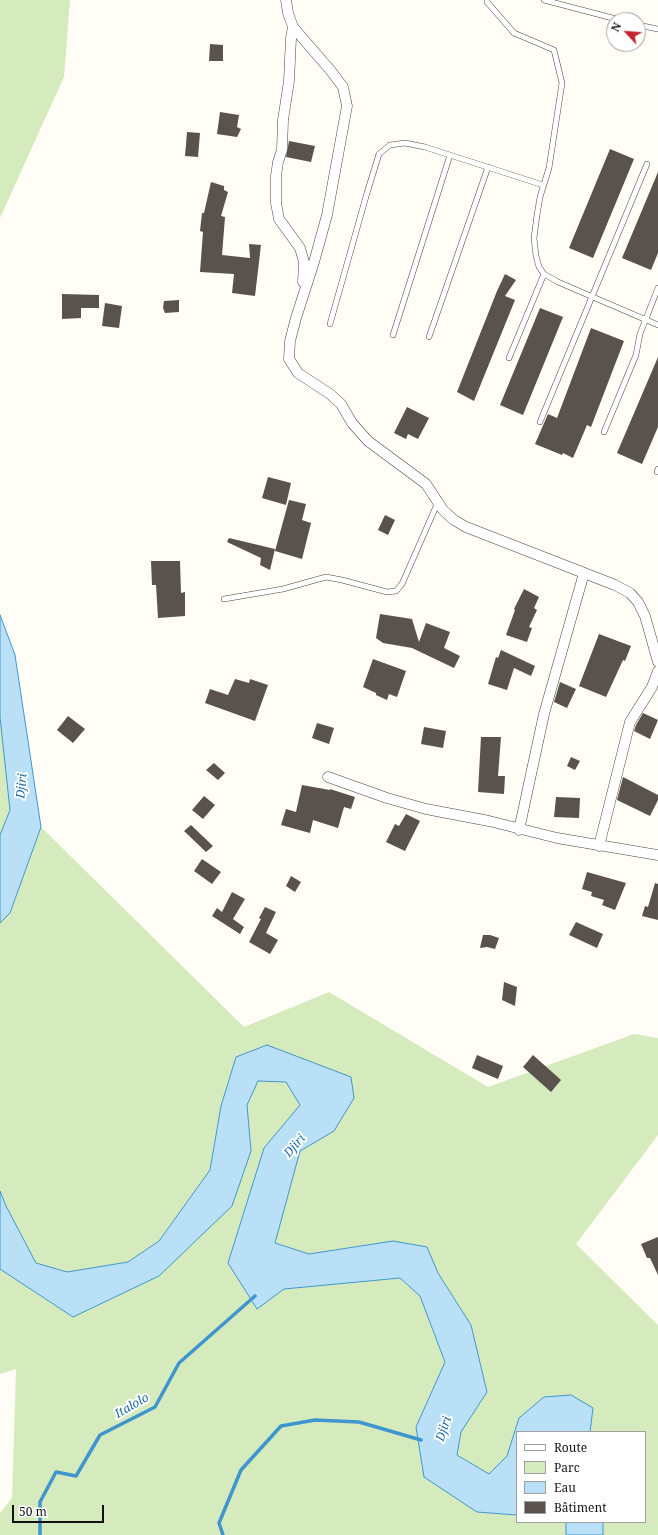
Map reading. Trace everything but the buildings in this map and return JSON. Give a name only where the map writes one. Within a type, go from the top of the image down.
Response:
[{"type":"street","points":[[286,0],[288,13],[293,27],[343,87],[347,106],[327,215],[314,262],[303,292],[290,341],[289,358],[298,373],[330,394],[341,404],[352,423],[368,441],[426,484],[443,510],[454,520],[466,527],[615,585],[630,593],[638,602],[645,616],[658,662]]},
{"type":"street","points":[[293,27],[289,81],[283,120],[282,150],[276,176],[276,203],[279,219],[300,248],[304,262],[303,292]]},
{"type":"street","points":[[519,830],[544,714],[584,573]]},
{"type":"street","points":[[599,846],[630,722],[652,687],[658,671]]},
{"type":"street","points":[[328,777],[387,798],[426,809],[489,821],[519,830],[599,846],[658,855]]},
{"type":"lane","points":[[487,0],[487,2],[514,33],[554,50],[562,83],[549,168],[543,184],[534,238],[539,267],[544,274],[558,282],[658,325]]},
{"type":"lane","points":[[544,0],[606,16]]},
{"type":"lane","points":[[646,27],[658,29]]},
{"type":"lane","points":[[330,324],[379,154],[390,145],[405,143],[425,147],[543,184]]},
{"type":"lane","points":[[393,335],[450,155]]},
{"type":"lane","points":[[540,422],[647,164]]},
{"type":"lane","points":[[429,337],[488,167]]},
{"type":"lane","points":[[509,358],[544,274]]},
{"type":"lane","points":[[604,432],[636,355],[640,334],[658,288]]},
{"type":"lane","points":[[224,599],[283,589],[326,577],[387,592],[396,591],[402,584],[438,502]]},
{"type":"green space","points":[[0,0],[70,0],[64,77],[0,218]]},
{"type":"green space","points":[[0,717],[10,810],[0,835]]},
{"type":"green space","points":[[41,827],[244,1027],[329,992],[488,1087],[634,1034],[658,1038],[658,1135],[576,1244],[658,1325],[658,1535],[603,1535],[603,1523],[646,1523],[646,1431],[590,1431],[593,1408],[519,1418],[507,1456],[489,1474],[457,1455],[461,1432],[487,1392],[471,1325],[438,1273],[427,1247],[393,1241],[309,1254],[275,1243],[300,1151],[334,1131],[354,1098],[236,1057],[221,1106],[210,1170],[159,1241],[128,1262],[67,1272],[35,1263],[0,1191],[0,923],[10,913]]},
{"type":"green space","points":[[258,1081],[286,1082],[301,1105],[264,1148],[228,1263],[257,1308],[284,1289],[400,1278],[420,1296],[445,1362],[416,1427],[477,1512],[516,1515],[516,1523],[566,1523],[566,1535],[0,1535],[0,1513],[12,1498],[16,1369],[0,1374],[0,1269],[73,1317],[159,1276],[251,1151],[247,1105]]},
{"type":"water","name":"Djiri","points":[[0,615],[15,655],[41,827],[10,913],[0,923],[0,835],[10,810],[0,717]]},
{"type":"water","name":"Djiri","points":[[267,1045],[351,1077],[354,1098],[334,1131],[300,1151],[275,1243],[309,1254],[393,1241],[427,1247],[438,1273],[471,1325],[487,1392],[461,1432],[457,1455],[489,1474],[507,1456],[519,1418],[544,1397],[571,1395],[593,1408],[590,1431],[516,1431],[516,1515],[477,1512],[424,1477],[416,1427],[445,1362],[420,1296],[400,1278],[284,1289],[257,1309],[228,1263],[264,1148],[300,1105],[286,1082],[258,1081],[247,1105],[251,1151],[232,1206],[159,1276],[73,1317],[0,1269],[0,1191],[6,1206],[36,1263],[67,1272],[128,1262],[159,1241],[210,1170],[221,1106],[236,1057]]},
{"type":"water","points":[[566,1523],[603,1523],[603,1535],[566,1535]]},
{"type":"waterway","name":"Italolo","points":[[40,1535],[40,1502],[56,1472],[76,1476],[100,1435],[155,1407],[179,1363],[255,1296]]},
{"type":"waterway","points":[[223,1535],[219,1523],[241,1470],[281,1426],[315,1420],[359,1422],[421,1440]]}]
